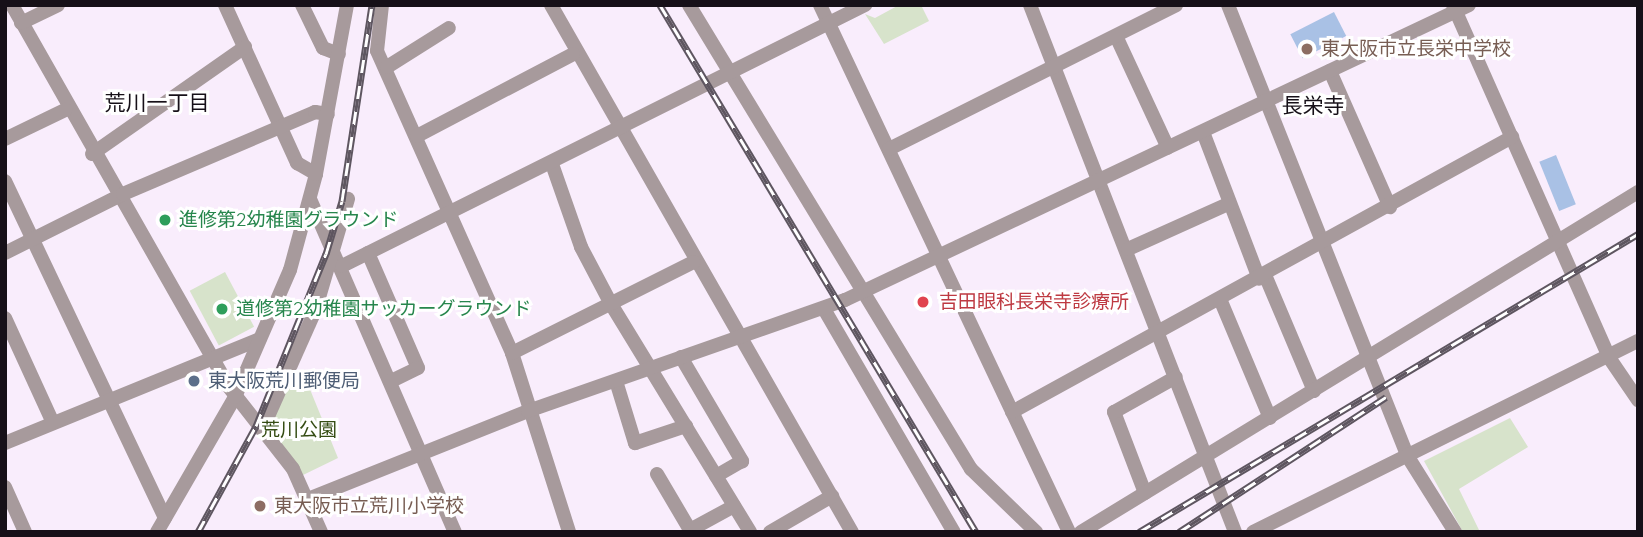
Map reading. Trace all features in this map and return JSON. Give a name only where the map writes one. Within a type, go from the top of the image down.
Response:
[{"type":"street","points":[[12,5],[65,110],[92,154],[123,194],[235,397],[262,430],[308,499],[321,532]]},
{"type":"street","points":[[22,23],[58,5]]},
{"type":"street","points":[[225,5],[297,163],[316,174]]},
{"type":"street","points":[[302,5],[323,48],[339,54]]},
{"type":"street","points":[[157,532],[235,397],[260,339],[310,199],[328,114],[346,5]]},
{"type":"street","points":[[382,5],[377,51],[387,67],[512,354],[528,411],[569,532]]},
{"type":"street","points":[[551,5],[573,54],[616,130],[852,532]]},
{"type":"street","points":[[689,5],[971,469],[1036,532]]},
{"type":"street","points":[[820,5],[1069,532]]},
{"type":"street","points":[[339,260],[368,253],[552,164],[865,5]]},
{"type":"street","points":[[1030,5],[1102,180],[1235,532]]},
{"type":"street","points":[[889,149],[1177,5]]},
{"type":"street","points":[[1228,5],[1371,356],[1408,457],[1455,532]]},
{"type":"street","points":[[308,499],[528,411],[824,309],[863,293],[1459,7],[1512,137],[1609,359],[1638,400]]},
{"type":"street","points":[[387,67],[449,29]]},
{"type":"street","points":[[1116,36],[1168,148]]},
{"type":"street","points":[[92,154],[245,47]]},
{"type":"street","points":[[416,136],[573,54]]},
{"type":"street","points":[[1329,71],[1390,207]]},
{"type":"street","points":[[5,139],[65,110]]},
{"type":"street","points":[[5,253],[123,194],[315,112],[328,114]]},
{"type":"street","points":[[1203,132],[1228,204],[1314,391]]},
{"type":"street","points":[[1012,412],[1325,243],[1512,137]]},
{"type":"street","points":[[552,164],[582,247],[611,304],[750,532]]},
{"type":"street","points":[[5,181],[165,519]]},
{"type":"street","points":[[1081,532],[1638,192]]},
{"type":"street","points":[[310,199],[339,260],[455,532]]},
{"type":"street","points":[[262,430],[339,260],[348,199]]},
{"type":"street","points":[[1128,249],[1228,204]]},
{"type":"street","points":[[368,253],[418,368],[391,381]]},
{"type":"street","points":[[512,354],[694,262]]},
{"type":"street","points":[[1220,299],[1270,418]]},
{"type":"street","points":[[824,309],[954,532]]},
{"type":"street","points":[[5,318],[53,423]]},
{"type":"street","points":[[5,443],[211,355],[260,339]]},
{"type":"street","points":[[1253,532],[1609,359],[1638,341]]},
{"type":"street","points":[[681,357],[742,461],[716,476]]},
{"type":"street","points":[[1145,493],[1114,412],[1176,376]]},
{"type":"street","points":[[616,381],[635,443],[686,426]]},
{"type":"street","points":[[657,474],[690,530],[734,506]]},
{"type":"street","points":[[5,487],[25,532]]},
{"type":"street","points":[[770,532],[832,496]]},
{"type":"green space","points":[[899,5],[921,5],[929,21],[884,44],[865,14],[875,18]]},
{"type":"green space","name":"道修第2幼稚園サッカーグラウンド","points":[[225,272],[254,327],[219,346],[190,291]]},
{"type":"green space","name":"荒川公園","points":[[292,379],[307,382],[338,458],[301,476],[268,430]]},
{"type":"green space","points":[[1510,418],[1528,447],[1459,489],[1480,532],[1463,532],[1424,461]]},
{"type":"water","points":[[1334,12],[1346,36],[1303,58],[1290,34]]},
{"type":"water","points":[[1556,155],[1576,204],[1559,211],[1539,162]]},
{"type":"railway","points":[[198,532],[256,426],[326,254],[342,201],[372,5]]},
{"type":"railway","points":[[660,5],[976,532]]},
{"type":"railway","points":[[1139,532],[1638,234]]},
{"type":"railway","points":[[1179,532],[1386,397]]},
{"type":"place","name":"東大阪市立長栄中学校","points":[[1307,49]]},
{"type":"place","name":"進修第2幼稚園グラウンド","points":[[165,220]]},
{"type":"place","name":"吉田眼科長栄寺診療所","points":[[923,302]]},
{"type":"place","name":"道修第2幼稚園サッカーグラウンド","points":[[222,309]]},
{"type":"place","name":"東大阪荒川郵便局","points":[[194,381]]},
{"type":"place","name":"東大阪市立荒川小学校","points":[[260,506]]},
{"type":"district","name":"荒川一丁目","points":[[157,102]]},
{"type":"district","name":"長栄寺","points":[[1313,105]]}]
